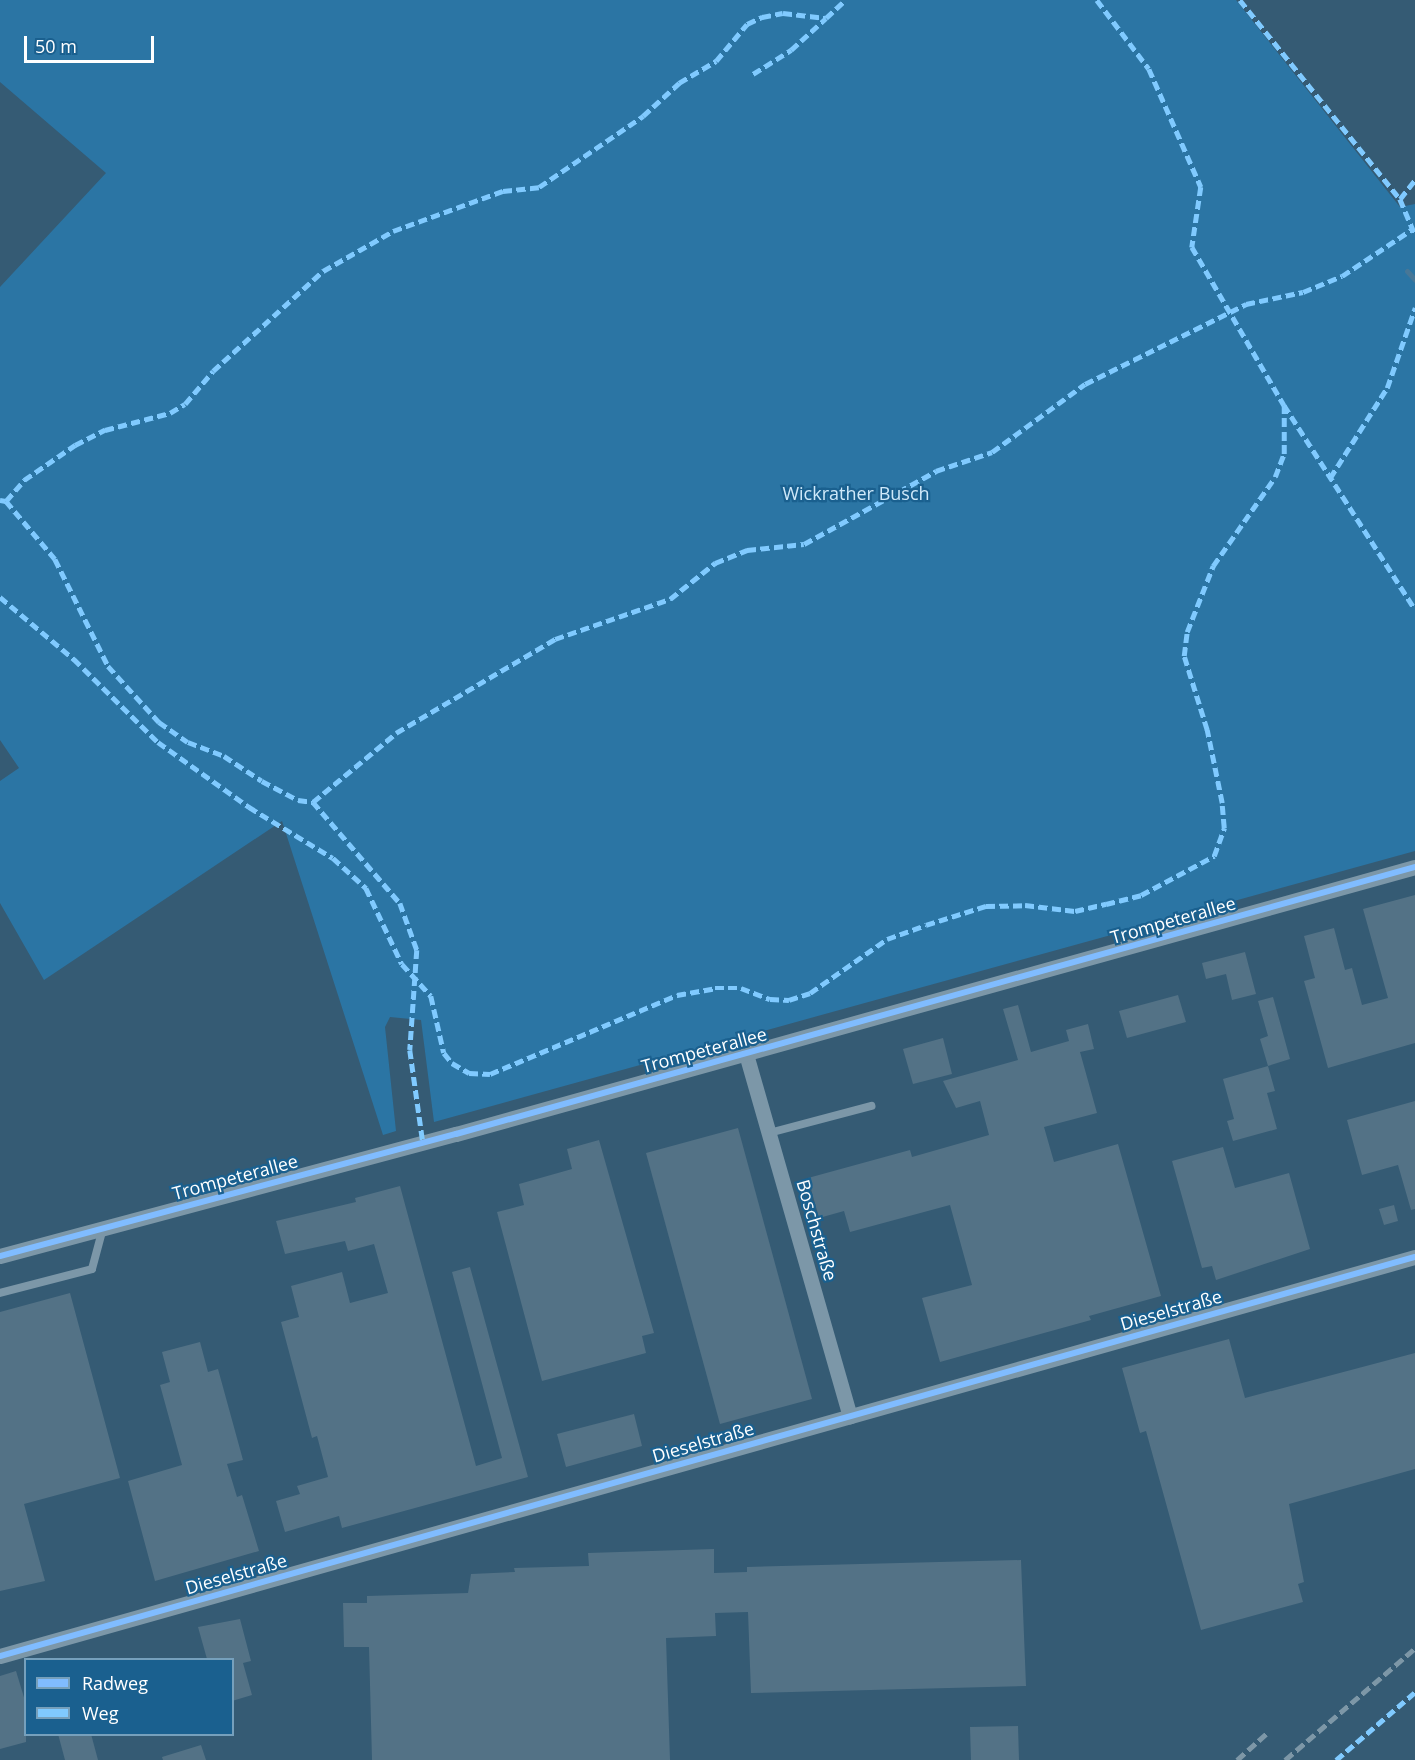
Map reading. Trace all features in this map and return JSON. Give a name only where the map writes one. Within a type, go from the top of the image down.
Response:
[{"type":"street","name":"Trompeterallee","points":[[0,1256],[746,1054],[1415,867]]},
{"type":"street","name":"Boschstraße","points":[[746,1054],[850,1416]]},
{"type":"street","name":"Dieselstraße","points":[[0,1656],[1415,1257]]},
{"type":"lane","points":[[769,1133],[871,1106]]},
{"type":"lane","points":[[0,1293],[92,1269],[104,1228]]},
{"type":"green space","name":"Wickrather Busch","points":[[0,0],[1236,0],[1400,207],[1415,204],[1415,851],[434,1122],[421,1020],[390,1017],[385,1027],[396,1131],[383,1135],[282,821],[44,980],[0,903],[0,781],[19,768],[0,740],[0,287],[106,173],[0,82]]},
{"type":"building","points":[[1415,895],[1415,1043],[1328,1068],[1304,981],[1315,978],[1304,936],[1334,928],[1345,970],[1352,968],[1362,1005],[1388,998],[1363,909]]},
{"type":"building","points":[[1245,952],[1256,994],[1232,1000],[1226,974],[1206,979],[1202,963]]},
{"type":"building","points":[[1178,995],[1186,1022],[1127,1038],[1119,1011]]},
{"type":"building","points":[[1273,997],[1290,1059],[1268,1066],[1260,1039],[1268,1036],[1258,1001]]},
{"type":"building","points":[[1018,1005],[1031,1052],[1069,1041],[1066,1030],[1088,1024],[1094,1049],[1080,1052],[1097,1113],[1044,1127],[1054,1162],[1118,1144],[1161,1296],[1089,1316],[1091,1320],[940,1362],[922,1298],[972,1285],[950,1205],[850,1232],[844,1211],[819,1218],[808,1178],[910,1150],[912,1157],[989,1135],[980,1101],[956,1108],[943,1081],[1018,1060],[1003,1009]]},
{"type":"building","points":[[943,1038],[952,1074],[913,1084],[903,1049]]},
{"type":"building","points":[[1268,1066],[1275,1091],[1267,1093],[1277,1129],[1233,1141],[1227,1121],[1234,1119],[1223,1079]]},
{"type":"building","points":[[1415,1101],[1415,1209],[1411,1210],[1398,1165],[1362,1175],[1347,1120]]},
{"type":"building","points":[[738,1128],[812,1399],[720,1424],[646,1153]]},
{"type":"building","points":[[599,1140],[654,1333],[642,1336],[646,1353],[542,1381],[497,1212],[524,1205],[519,1184],[572,1169],[567,1149]]},
{"type":"building","points":[[1223,1147],[1235,1188],[1289,1173],[1310,1249],[1216,1280],[1212,1266],[1202,1268],[1172,1161]]},
{"type":"building","points":[[400,1186],[476,1466],[502,1458],[452,1272],[470,1267],[528,1477],[342,1528],[339,1516],[285,1532],[276,1501],[300,1494],[297,1486],[328,1477],[317,1436],[312,1438],[281,1322],[299,1317],[291,1286],[342,1272],[350,1303],[388,1293],[374,1244],[348,1251],[345,1241],[285,1254],[276,1221],[356,1202],[355,1198]]},
{"type":"building","points":[[1394,1205],[1398,1221],[1384,1225],[1379,1209]]},
{"type":"building","points":[[70,1293],[120,1478],[24,1504],[45,1581],[0,1591],[0,1312]]},
{"type":"building","points":[[1229,1339],[1245,1398],[1415,1353],[1415,1469],[1289,1504],[1304,1582],[1298,1584],[1303,1602],[1201,1630],[1146,1431],[1140,1433],[1122,1368]]},
{"type":"building","points":[[200,1342],[208,1372],[218,1369],[243,1460],[227,1464],[237,1497],[242,1495],[259,1551],[155,1581],[128,1481],[182,1465],[160,1385],[170,1382],[162,1352]]},
{"type":"building","points":[[634,1414],[642,1446],[566,1467],[557,1434]]},
{"type":"building","points":[[714,1549],[714,1573],[747,1572],[747,1567],[1021,1560],[1026,1686],[751,1693],[748,1612],[715,1613],[716,1636],[666,1638],[670,1760],[372,1760],[369,1647],[344,1647],[343,1603],[367,1603],[367,1596],[468,1593],[471,1574],[515,1572],[514,1568],[589,1566],[588,1553]]},
{"type":"building","points":[[240,1619],[251,1661],[243,1663],[252,1695],[234,1700],[234,1658],[207,1658],[198,1627]]},
{"type":"building","points":[[16,1671],[24,1697],[26,1742],[0,1749],[0,1676]]},
{"type":"building","points":[[1018,1726],[1019,1760],[971,1760],[970,1727]]},
{"type":"building","points":[[59,1736],[92,1736],[98,1760],[65,1760]]},
{"type":"building","points":[[201,1745],[206,1760],[163,1760],[162,1757]]},
{"type":"waterway","points":[[1407,271],[1415,280]]},
{"type":"railway","points":[[1285,1760],[1415,1648]]},
{"type":"railway","points":[[1237,1760],[1266,1734]]},
{"type":"marked path","points":[[6,501],[24,480],[75,445],[105,430],[170,413],[185,404],[213,371],[323,271],[393,231],[503,191],[539,187],[643,116],[679,83],[716,61],[747,24],[762,17],[783,13],[826,18],[845,0]]},
{"type":"marked path","points":[[1097,0],[1149,69],[1201,187],[1192,247],[1284,405],[1415,609]]},
{"type":"marked path","points":[[1240,0],[1400,199],[1415,235]]},
{"type":"marked path","points":[[753,74],[791,50],[826,18]]},
{"type":"marked path","points":[[1400,199],[1415,180]]},
{"type":"marked path","points":[[0,500],[6,501],[55,559],[108,666],[159,722],[188,742],[224,756],[262,781],[298,800],[313,802],[396,733],[555,639],[670,599],[715,563],[747,550],[804,544],[936,471],[992,452],[1085,384],[1246,304],[1303,292],[1342,276],[1411,230]]},
{"type":"marked path","points":[[1330,478],[1387,388],[1415,308]]},
{"type":"marked path","points":[[0,597],[74,659],[158,742],[249,807],[333,858],[366,888],[402,964],[431,996],[444,1053],[452,1063],[469,1073],[490,1074],[677,995],[715,988],[741,988],[770,999],[789,1000],[810,993],[887,939],[926,925],[986,906],[1025,905],[1075,911],[1106,904],[1141,895],[1214,856],[1224,828],[1222,803],[1207,730],[1184,656],[1187,632],[1213,566],[1275,477],[1284,454],[1284,405]]},
{"type":"marked path","points":[[313,802],[400,903],[417,950],[410,1050],[423,1142]]},
{"type":"marked path","points":[[1336,1760],[1415,1692]]},
{"type":"cycle path","points":[[0,1256],[456,1134],[1415,867]]},
{"type":"cycle path","points":[[0,1656],[1415,1257]]}]
